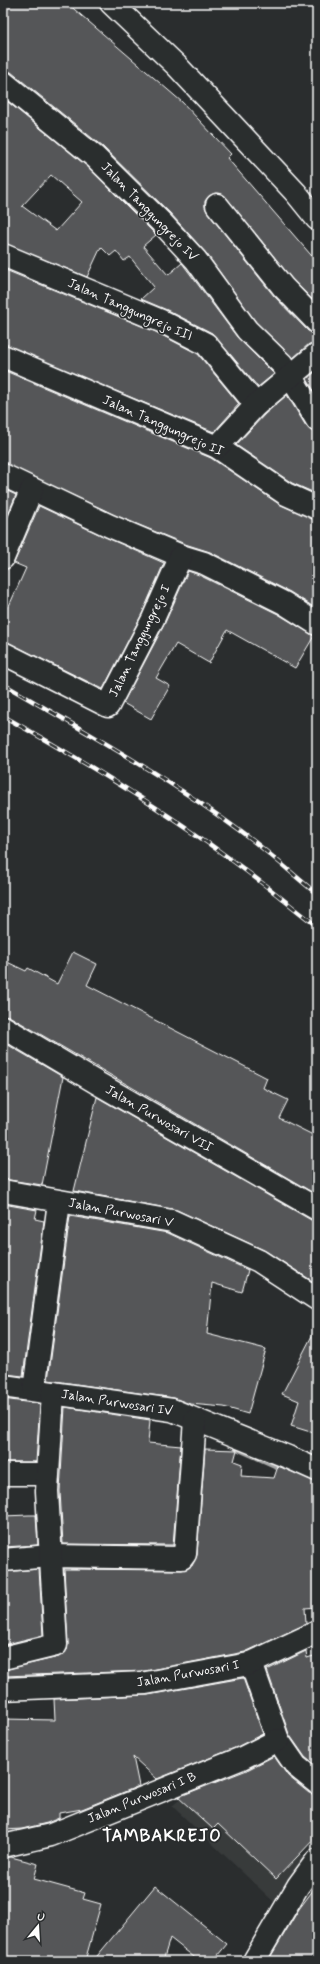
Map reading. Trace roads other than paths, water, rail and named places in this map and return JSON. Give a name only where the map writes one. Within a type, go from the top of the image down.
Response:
[{"type":"street","points":[[111,3],[177,66],[296,193],[317,219]]},
{"type":"street","name":"Jalan Tanggungrejo IV","points":[[3,82],[95,157],[161,222],[196,260],[247,330],[291,376],[317,420]]},
{"type":"street","points":[[217,205],[283,287],[317,322]]},
{"type":"street","name":"Jalan Tanggungrejo III","points":[[3,255],[161,321],[206,344],[256,404]]},
{"type":"street","points":[[217,447],[256,404],[317,354]]},
{"type":"street","name":"Jalan Tanggungrejo II","points":[[3,356],[217,447],[286,494],[317,508]]},
{"type":"street","points":[[3,475],[110,526],[182,556],[204,563],[284,603],[317,624]]},
{"type":"street","points":[[3,558],[32,489]]},
{"type":"street","name":"Jalan Tanggungrejo I","points":[[3,653],[108,706],[153,619],[182,556]]},
{"type":"street","name":"Jalan Purwosari VII","points":[[3,1027],[317,1209]]},
{"type":"street","name":"Jalan Purwosari V","points":[[3,1191],[172,1221],[228,1245],[259,1261],[317,1299]]},
{"type":"street","points":[[3,1658],[56,1645],[50,1556],[47,1474],[48,1396],[59,1202]]},
{"type":"street","name":"Jalan Purwosari IV","points":[[3,1386],[48,1396],[172,1410],[195,1428],[288,1457],[317,1470]]},
{"type":"street","points":[[3,1560],[50,1556],[182,1558],[185,1554],[195,1428]]},
{"type":"street","points":[[3,1474],[47,1474]]},
{"type":"street","name":"Jalan Purwosari I","points":[[3,1689],[146,1684],[251,1663],[317,1632]]},
{"type":"street","points":[[251,1663],[278,1740],[296,1766],[317,1783]]},
{"type":"street","points":[[3,1697],[56,1688]]},
{"type":"street","name":"Jalan Purwosari I B","points":[[3,1846],[51,1835],[242,1758],[278,1740]]},
{"type":"street","points":[[254,1961],[298,1886],[317,1860]]},
{"type":"waterway","points":[[238,1448],[285,1469]]},
{"type":"waterway","points":[[297,1474],[317,1482]]},
{"type":"railway","points":[[3,684],[130,758],[222,818],[252,840],[317,894]]},
{"type":"railway","points":[[3,716],[89,765],[172,818],[238,864],[317,926]]},
{"type":"district","name":"TAMBAKREJO","points":[[162,1836]]}]
